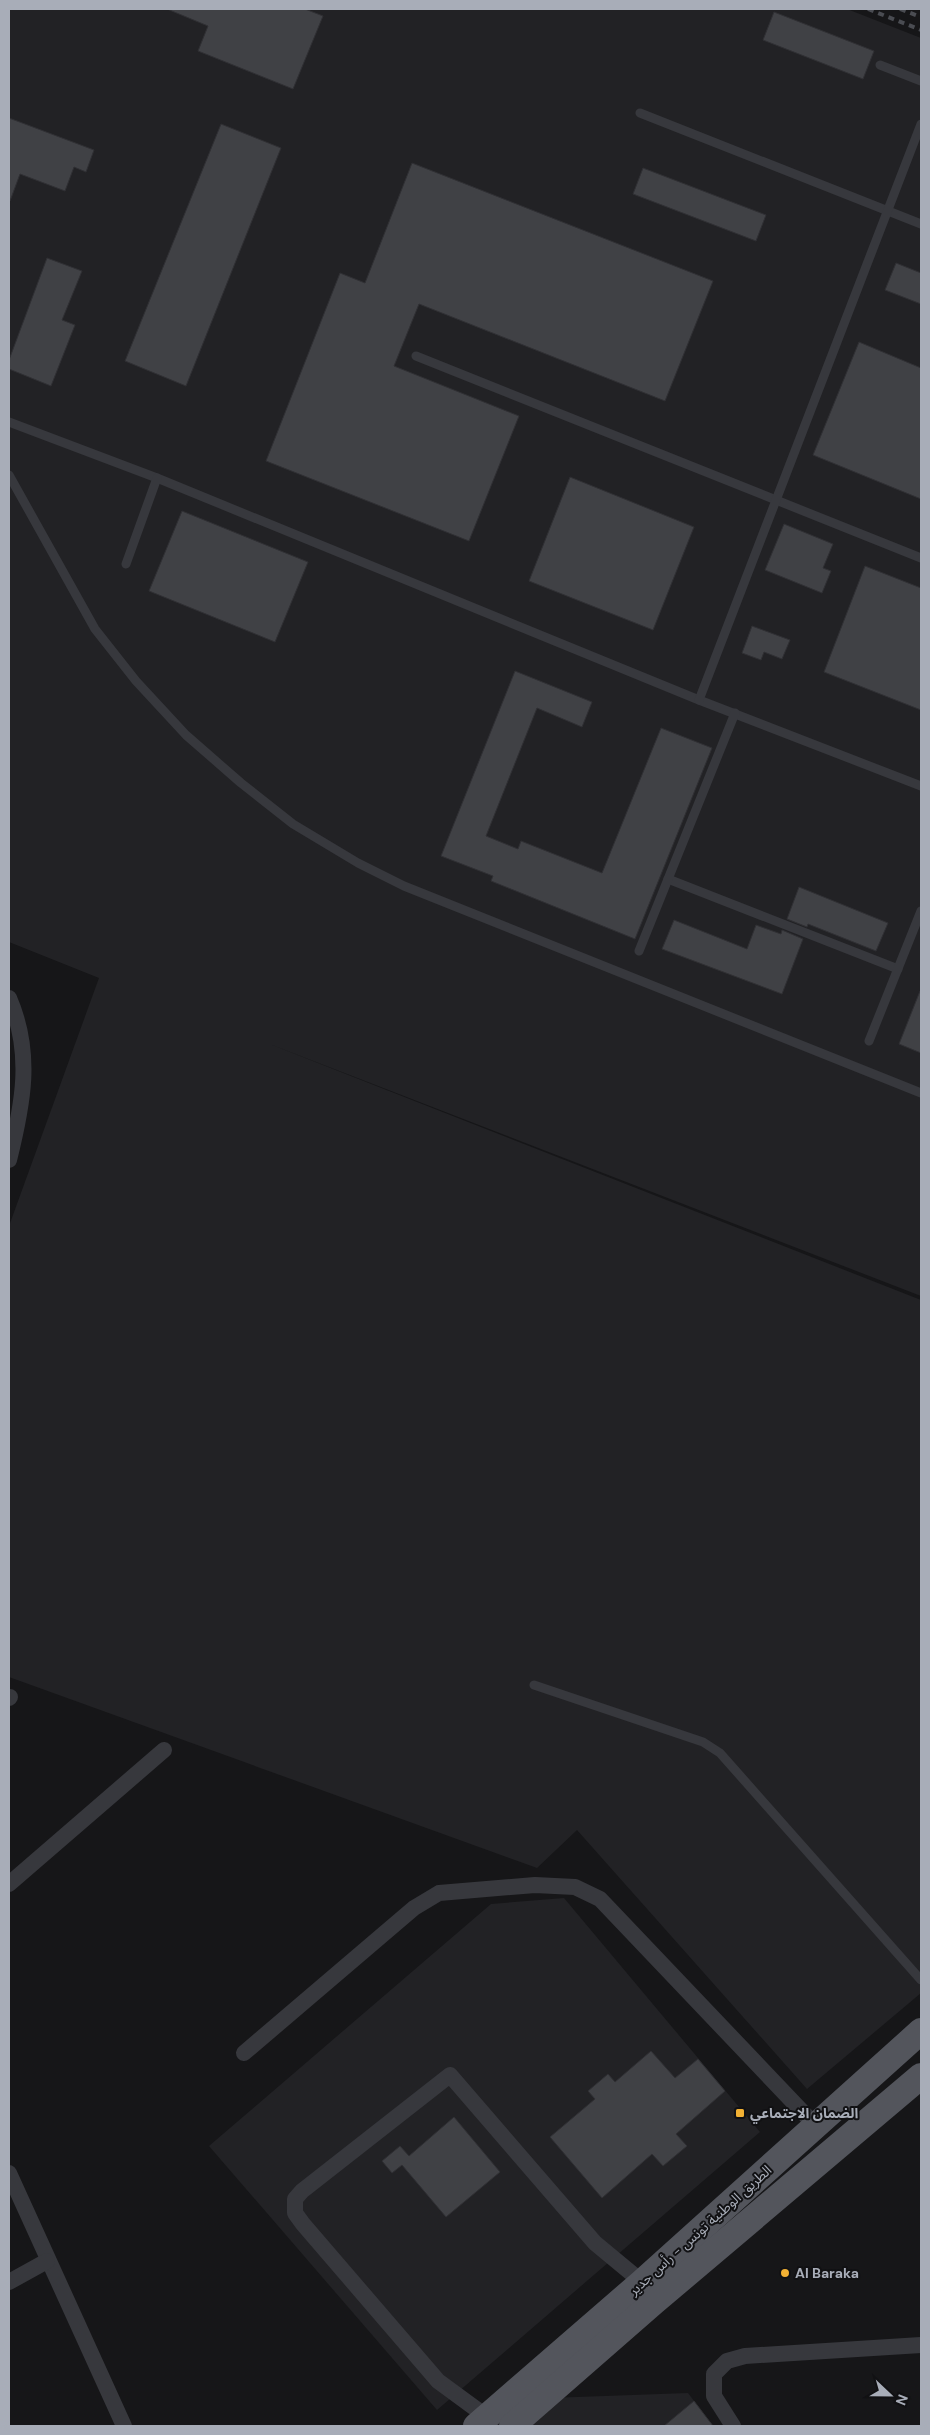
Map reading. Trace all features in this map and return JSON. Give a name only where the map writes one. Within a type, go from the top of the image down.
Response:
[{"type":"main road","name":"الطريق الوطنية تونس - رأس جدير","points":[[512,2426],[815,2125],[921,2032]]},
{"type":"main road","name":"الطريق الوطنية تونس - رأس جدير","points":[[486,2423],[921,2076]]},
{"type":"street","points":[[9,998],[24,1044],[24,1086],[18,1126],[9,1160]]},
{"type":"street","points":[[9,1884],[164,1750]]},
{"type":"street","points":[[244,2053],[414,1908],[439,1893],[535,1885],[575,1886],[600,1899],[815,2125]]},
{"type":"street","points":[[486,2423],[438,2381],[303,2224],[295,2213],[295,2199],[302,2191],[450,2074],[595,2244],[648,2292]]},
{"type":"street","points":[[9,2175],[124,2426]]},
{"type":"street","points":[[9,2282],[47,2261]]},
{"type":"street","points":[[733,2426],[714,2396],[714,2374],[727,2361],[745,2356],[921,2345]]},
{"type":"lane","points":[[880,65],[921,81]]},
{"type":"lane","points":[[640,113],[921,224]]},
{"type":"lane","points":[[699,700],[921,124]]},
{"type":"lane","points":[[416,356],[921,558]]},
{"type":"lane","points":[[9,422],[157,478],[699,700],[921,786]]},
{"type":"lane","points":[[9,474],[95,629],[136,680],[186,735],[241,783],[293,824],[358,863],[404,886],[921,1093]]},
{"type":"lane","points":[[126,564],[157,478]]},
{"type":"lane","points":[[639,951],[735,713]]},
{"type":"lane","points":[[668,879],[898,969]]},
{"type":"lane","points":[[869,1041],[921,911]]},
{"type":"lane","points":[[534,1685],[703,1742],[720,1753],[921,1980]]},
{"type":"shaded area","points":[[9,9],[847,9],[921,38],[921,1296],[267,1043],[921,1300],[921,1993],[807,2089],[577,1830],[537,1868],[9,1677],[9,1226],[99,978],[9,942]]},
{"type":"shaded area","points":[[564,1898],[760,2132],[437,2410],[209,2146],[491,1904]]},
{"type":"shaded area","points":[[688,2393],[713,2426],[516,2426],[549,2398]]},
{"type":"building","points":[[167,9],[305,9],[323,16],[293,89],[198,51],[208,26]]},
{"type":"building","points":[[774,12],[874,51],[863,79],[763,40]]},
{"type":"building","points":[[9,118],[94,150],[86,172],[74,167],[65,191],[20,174],[9,201]]},
{"type":"building","points":[[221,124],[281,148],[186,386],[125,361]]},
{"type":"building","points":[[412,163],[713,281],[665,401],[419,304],[394,366],[519,416],[469,541],[266,461],[340,273],[365,283]]},
{"type":"building","points":[[643,168],[766,215],[756,241],[633,194]]},
{"type":"building","points":[[47,258],[82,271],[62,320],[75,325],[51,386],[9,369],[9,360]]},
{"type":"building","points":[[896,263],[921,273],[921,304],[885,290]]},
{"type":"building","points":[[859,342],[921,368],[921,499],[813,455]]},
{"type":"building","points":[[570,477],[694,527],[653,630],[529,581]]},
{"type":"building","points":[[182,511],[308,562],[275,642],[149,591]]},
{"type":"building","points":[[784,524],[833,544],[823,568],[831,571],[822,593],[765,570]]},
{"type":"building","points":[[865,566],[921,588],[921,710],[824,672]]},
{"type":"building","points":[[752,626],[790,640],[782,659],[764,652],[761,660],[742,653]]},
{"type":"building","points":[[515,671],[592,702],[582,727],[537,708],[486,836],[518,849],[521,841],[602,873],[661,728],[712,748],[635,939],[491,881],[493,876],[441,856]]},
{"type":"building","points":[[799,887],[888,923],[876,951],[808,924],[807,927],[787,919]]},
{"type":"building","points":[[674,920],[747,949],[756,925],[781,934],[782,930],[803,939],[782,994],[662,949]]},
{"type":"building","points":[[921,991],[921,1053],[899,1044]]},
{"type":"building","points":[[651,2051],[675,2078],[698,2059],[725,2091],[676,2134],[687,2146],[663,2166],[652,2154],[602,2198],[550,2137],[595,2099],[588,2091],[608,2074],[615,2082]]},
{"type":"building","points":[[454,2117],[500,2172],[446,2217],[402,2165],[392,2173],[382,2161],[400,2146],[409,2156]]},
{"type":"building","points":[[694,2401],[713,2426],[664,2426]]},
{"type":"railway","points":[[868,9],[921,30]]},
{"type":"railway","points":[[900,9],[921,17]]},
{"type":"place","name":"الضمان الاجتماعي","points":[[740,2113]]},
{"type":"place","name":"Al Baraka","points":[[785,2273]]}]
